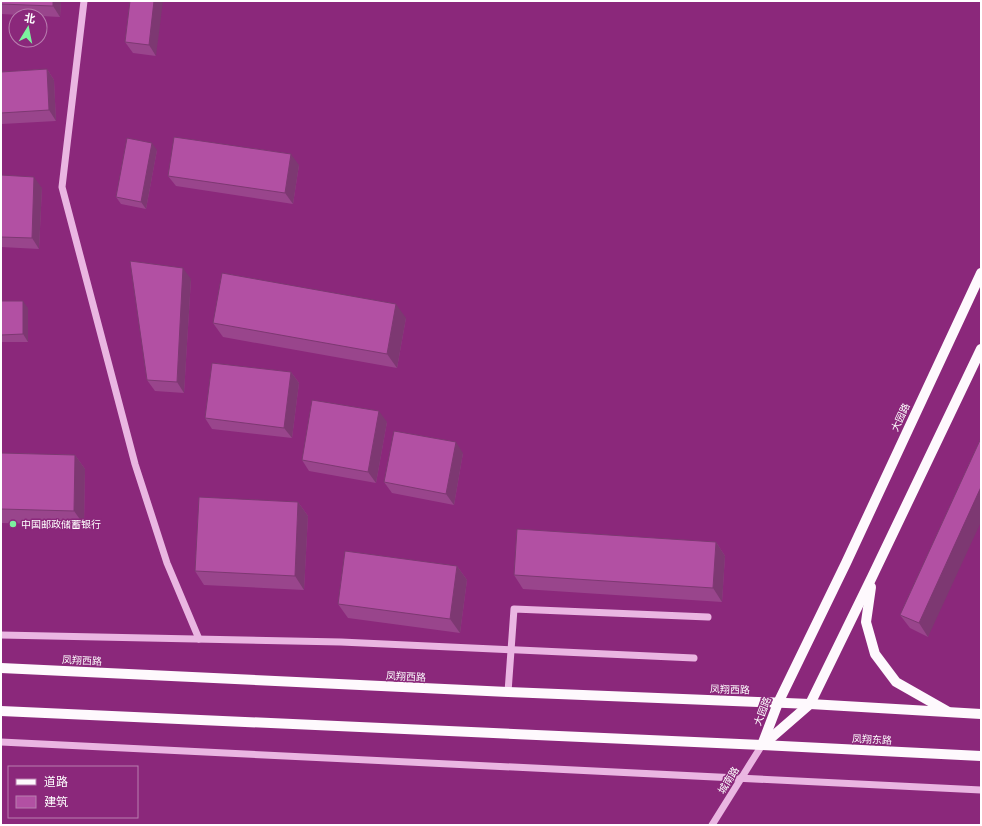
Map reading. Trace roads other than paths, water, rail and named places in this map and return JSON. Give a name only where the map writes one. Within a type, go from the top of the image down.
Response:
[{"type":"main road","name":"大园路","points":[[762,745],[778,703],[843,570],[981,273]]},
{"type":"main road","name":"大园路","points":[[762,745],[810,704],[981,349]]},
{"type":"main road","points":[[872,577],[866,622],[875,654],[896,682],[948,712]]},
{"type":"main road","name":"凤翔西路","points":[[1,668],[508,692],[810,704]]},
{"type":"main road","points":[[810,704],[981,714]]},
{"type":"main road","points":[[1,711],[762,745]]},
{"type":"main road","name":"凤翔东路","points":[[762,745],[981,756]]},
{"type":"street","points":[[84,1],[62,187],[135,464],[167,563],[199,639]]},
{"type":"street","points":[[508,692],[514,609],[708,617]]},
{"type":"street","points":[[1,635],[342,642],[694,658]]},
{"type":"street","points":[[1,742],[981,790]]},
{"type":"street","name":"城南路","points":[[712,825],[762,745]]},
{"type":"place","name":"中国邮政储蓄银行","points":[[13,524]]}]
